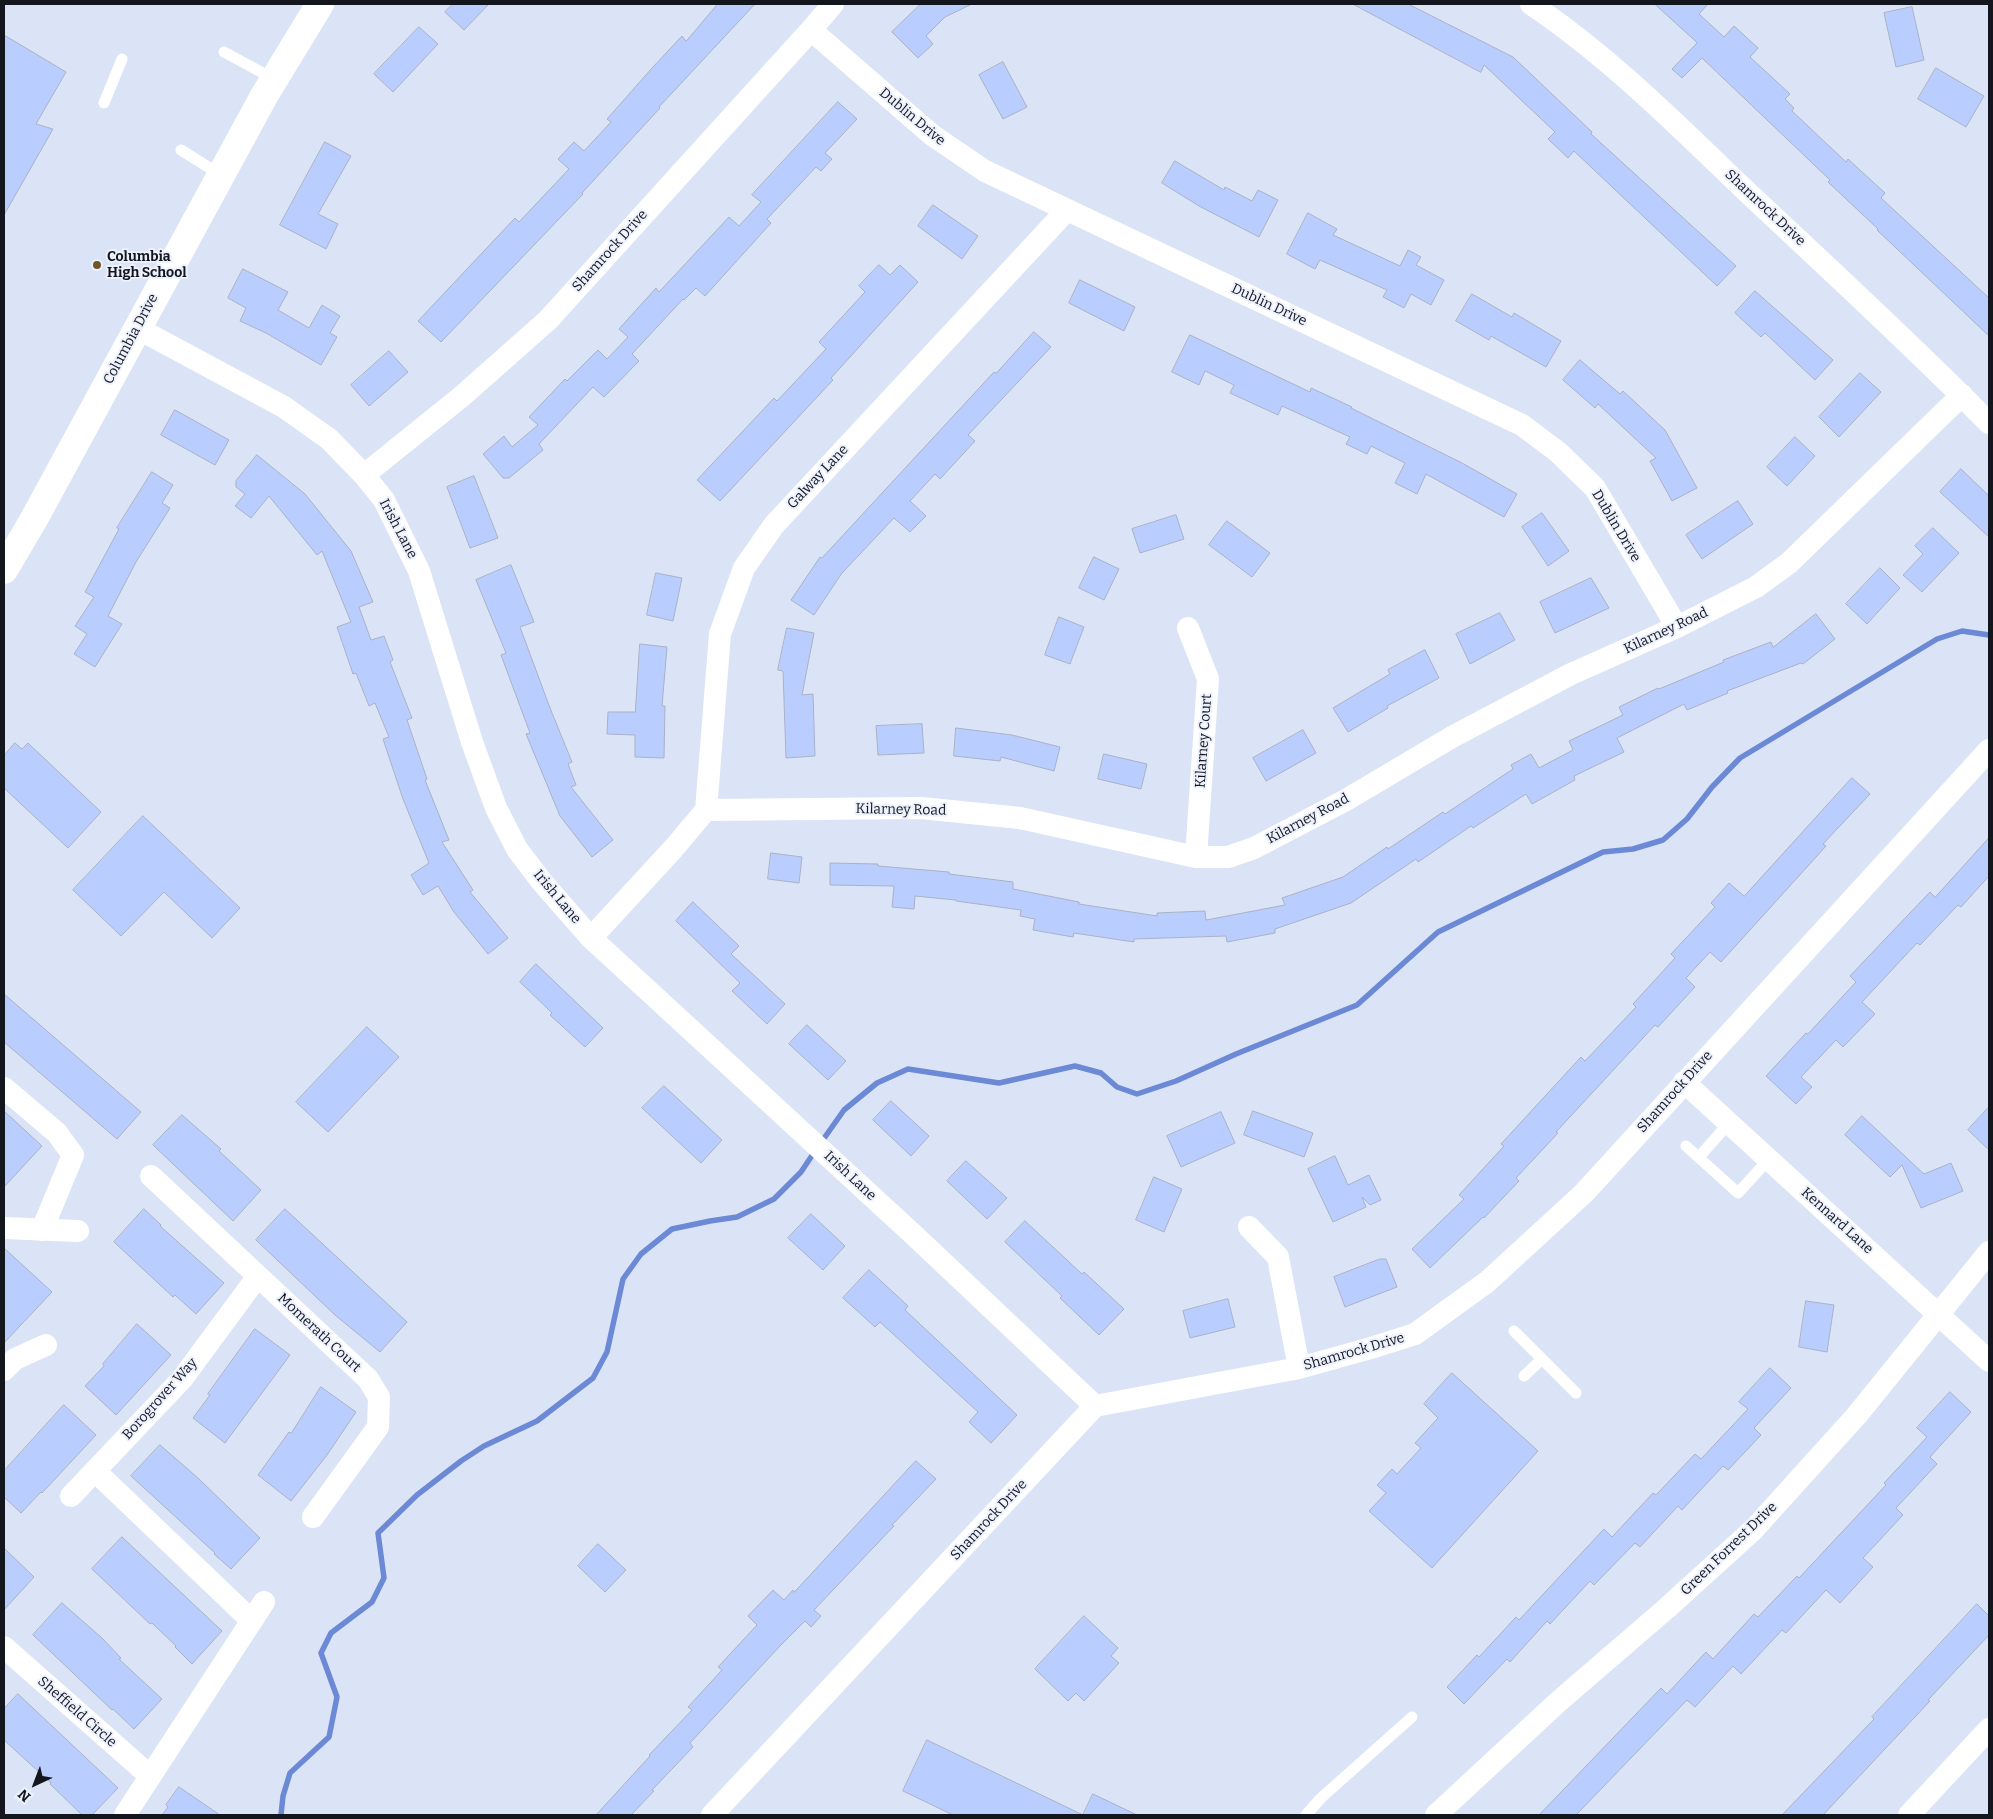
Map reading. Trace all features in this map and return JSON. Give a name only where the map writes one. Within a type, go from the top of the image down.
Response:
[{"type":"main road","name":"Columbia Drive","points":[[4,570],[34,519],[220,175],[274,79],[320,4]]},
{"type":"street","name":"Shamrock Drive","points":[[364,475],[461,397],[548,320],[812,30],[833,4]]},
{"type":"street","name":"Shamrock Drive","points":[[1531,4],[1566,27],[1636,87],[1962,395],[1989,423]]},
{"type":"street","name":"Dublin Drive","points":[[812,30],[932,135],[985,171],[1522,424],[1558,452],[1595,488],[1677,626]]},
{"type":"street","name":"Galway Lane","points":[[706,810],[720,634],[744,568],[774,525],[1067,210]]},
{"type":"street","name":"Irish Lane","points":[[137,328],[284,407],[330,439],[364,475],[384,500],[419,570],[472,742],[496,808],[517,848],[542,882],[591,938],[902,1224],[1095,1406]]},
{"type":"street","name":"Kilarney Road","points":[[706,810],[921,808],[1020,818],[1196,857],[1228,856],[1254,848],[1346,800],[1452,737],[1571,674],[1677,626],[1756,587],[1789,563],[1962,395]]},
{"type":"street","name":"Kilarney Court","points":[[1188,628],[1208,679],[1196,857]]},
{"type":"street","name":"Shamrock Drive","points":[[712,1815],[1095,1406],[1299,1368],[1371,1348],[1415,1334],[1487,1282],[1584,1192],[1905,844],[1989,750]]},
{"type":"street","points":[[591,938],[673,849],[706,810]]},
{"type":"street","name":"Kennard Lane","points":[[1684,1082],[1989,1361]]},
{"type":"street","points":[[4,1088],[57,1133],[73,1155],[42,1230]]},
{"type":"street","name":"Momerath Court","points":[[151,1176],[368,1379],[379,1397],[378,1427],[313,1517]]},
{"type":"street","points":[[1249,1227],[1278,1257],[1299,1368]]},
{"type":"street","points":[[4,1228],[78,1232]]},
{"type":"street","name":"Green Forrest Drive","points":[[1436,1815],[1558,1702],[1667,1608],[1754,1529],[1857,1415],[1989,1252]]},
{"type":"street","name":"Borogrover Way","points":[[71,1496],[182,1379],[258,1276]]},
{"type":"street","points":[[4,1370],[15,1359],[46,1345]]},
{"type":"street","points":[[95,1471],[258,1611],[125,1815]]},
{"type":"street","name":"Sheffield Circle","points":[[4,1650],[150,1776]]},
{"type":"street","points":[[1909,1815],[1989,1729]]},
{"type":"lane","points":[[224,52],[274,79]]},
{"type":"lane","points":[[104,103],[122,60]]},
{"type":"lane","points":[[181,150],[220,175]]},
{"type":"lane","points":[[1699,1157],[1729,1123]]},
{"type":"lane","points":[[1686,1146],[1738,1194],[1768,1159]]},
{"type":"lane","points":[[1514,1331],[1576,1393]]},
{"type":"lane","points":[[1524,1376],[1542,1359]]},
{"type":"lane","points":[[1306,1815],[1321,1798],[1412,1717]]},
{"type":"building","points":[[453,4],[489,4],[464,30],[445,12]]},
{"type":"building","points":[[718,4],[755,4],[659,107],[583,194],[441,342],[418,321],[515,218],[519,222],[569,169],[558,159],[574,142],[584,151],[611,122],[607,119],[653,67],[682,36],[686,41]]},
{"type":"building","points":[[921,4],[972,4],[945,17],[926,36],[933,44],[918,58],[892,32]]},
{"type":"building","points":[[1353,4],[1408,4],[1513,57],[1592,132],[1591,134],[1736,266],[1717,286],[1574,151],[1568,158],[1548,139],[1555,132],[1484,65],[1481,72]]},
{"type":"building","points":[[1655,4],[1708,4],[1699,14],[1724,37],[1734,26],[1758,48],[1750,57],[1790,94],[1785,99],[1794,108],[1792,111],[1846,162],[1848,159],[1885,193],[1881,198],[1989,298],[1989,336],[1877,230],[1828,182],[1830,180],[1702,58],[1682,78],[1672,69],[1697,43]]},
{"type":"building","points":[[1912,7],[1924,60],[1896,67],[1884,13]]},
{"type":"building","points":[[419,27],[438,44],[393,92],[374,74]]},
{"type":"building","points":[[4,35],[66,72],[36,124],[53,129],[4,215]]},
{"type":"building","points":[[1003,62],[1027,107],[1003,119],[979,75]]},
{"type":"building","points":[[1936,68],[1984,96],[1966,127],[1918,99]]},
{"type":"building","points":[[838,102],[857,119],[825,153],[832,159],[821,171],[816,167],[767,219],[771,223],[705,296],[696,288],[683,299],[632,354],[639,361],[604,397],[593,387],[539,444],[543,450],[509,478],[503,478],[483,454],[504,436],[512,447],[538,425],[529,417],[565,379],[567,381],[598,350],[607,359],[628,337],[619,329],[656,288],[659,292],[729,217],[739,226],[761,202],[752,195]]},
{"type":"building","points":[[325,142],[351,156],[318,214],[338,224],[326,249],[280,225]]},
{"type":"building","points":[[1175,161],[1224,190],[1225,187],[1252,201],[1258,190],[1278,200],[1259,237],[1199,206],[1162,183]]},
{"type":"building","points":[[933,205],[978,236],[962,259],[918,226]]},
{"type":"building","points":[[1308,213],[1337,229],[1333,235],[1400,266],[1408,250],[1421,257],[1416,265],[1444,280],[1431,305],[1411,294],[1404,308],[1383,297],[1387,290],[1320,260],[1315,269],[1287,254]]},
{"type":"building","points":[[879,265],[890,275],[900,265],[918,282],[831,378],[833,380],[720,501],[697,480],[774,398],[777,401],[826,349],[819,342],[865,292],[859,286]]},
{"type":"building","points":[[243,269],[288,292],[278,310],[309,328],[322,305],[340,316],[330,333],[337,337],[321,365],[266,333],[240,321],[246,308],[228,298]]},
{"type":"building","points":[[1080,280],[1135,307],[1124,331],[1069,303]]},
{"type":"building","points":[[1755,291],[1833,360],[1815,380],[1765,333],[1761,337],[1735,313]]},
{"type":"building","points":[[1472,294],[1512,317],[1514,313],[1561,341],[1546,367],[1491,336],[1489,340],[1456,321]]},
{"type":"building","points":[[1034,332],[1051,347],[968,435],[975,441],[940,479],[935,474],[910,501],[926,516],[910,532],[894,518],[842,573],[814,615],[791,600],[820,557],[822,558],[994,372],[996,373]]},
{"type":"building","points":[[1190,335],[1310,392],[1311,388],[1352,407],[1462,463],[1517,494],[1504,517],[1426,474],[1417,494],[1395,483],[1405,463],[1371,446],[1367,454],[1346,444],[1350,437],[1282,406],[1278,415],[1230,393],[1234,385],[1205,371],[1199,385],[1172,372]]},
{"type":"building","points":[[389,351],[408,372],[369,406],[351,385]]},
{"type":"building","points":[[1580,360],[1620,394],[1623,391],[1665,430],[1697,488],[1672,501],[1650,461],[1656,458],[1598,404],[1595,408],[1563,380]]},
{"type":"building","points":[[1860,373],[1881,392],[1839,437],[1819,417]]},
{"type":"building","points":[[175,410],[229,440],[215,465],[161,435]]},
{"type":"building","points":[[1795,437],[1815,456],[1787,486],[1767,467]]},
{"type":"building","points":[[257,455],[305,494],[351,551],[373,602],[359,607],[371,640],[384,636],[393,660],[390,662],[412,718],[407,720],[427,779],[425,780],[449,840],[442,842],[473,890],[470,892],[508,938],[488,954],[454,912],[438,886],[423,895],[411,875],[429,863],[403,799],[383,739],[389,737],[375,703],[369,706],[356,673],[353,674],[337,627],[351,622],[322,551],[317,555],[269,496],[251,518],[235,506],[245,494],[236,487],[236,481]]},
{"type":"building","points":[[1961,469],[1989,496],[1989,537],[1940,492]]},
{"type":"building","points":[[152,472],[173,485],[162,503],[170,508],[136,562],[108,616],[122,624],[95,667],[74,654],[87,634],[75,626],[94,597],[85,592],[119,529],[117,528]]},
{"type":"building","points":[[474,476],[498,538],[470,548],[447,487]]},
{"type":"building","points":[[1738,501],[1753,524],[1702,559],[1686,535]]},
{"type":"building","points":[[1542,513],[1569,551],[1548,566],[1522,527]]},
{"type":"building","points":[[1176,515],[1184,539],[1140,553],[1132,529]]},
{"type":"building","points":[[1227,521],[1270,553],[1252,577],[1209,545]]},
{"type":"building","points":[[1933,528],[1959,553],[1922,592],[1903,575],[1923,554],[1915,546]]},
{"type":"building","points":[[1094,557],[1119,569],[1104,600],[1079,588]]},
{"type":"building","points":[[511,565],[534,622],[520,627],[572,762],[568,764],[576,785],[571,787],[613,840],[592,857],[560,816],[526,734],[530,733],[501,655],[506,653],[476,580]]},
{"type":"building","points":[[1880,568],[1900,588],[1867,624],[1846,604]]},
{"type":"building","points":[[656,573],[682,578],[673,621],[647,615]]},
{"type":"building","points":[[1591,578],[1609,608],[1555,633],[1540,602]]},
{"type":"building","points":[[1500,613],[1515,640],[1470,664],[1456,634]]},
{"type":"building","points":[[1816,614],[1835,639],[1803,664],[1801,663],[1727,691],[1728,693],[1687,710],[1684,704],[1617,738],[1624,752],[1574,776],[1575,780],[1532,804],[1526,794],[1473,828],[1471,826],[1418,862],[1416,859],[1351,903],[1275,929],[1275,933],[1227,942],[1226,936],[1134,939],[1134,942],[1074,933],[1073,937],[1033,930],[1035,919],[1020,916],[1021,910],[915,896],[914,909],[892,907],[894,886],[830,885],[830,863],[878,864],[878,866],[949,872],[949,874],[1013,882],[1013,889],[1079,902],[1079,904],[1157,916],[1157,913],[1205,911],[1206,920],[1285,905],[1282,898],[1343,877],[1443,812],[1445,814],[1513,769],[1511,765],[1531,754],[1539,768],[1573,750],[1569,741],[1623,715],[1619,707],[1658,688],[1724,662],[1723,660],[1771,642],[1773,647]]},
{"type":"building","points":[[1059,617],[1084,627],[1070,664],[1045,655]]},
{"type":"building","points":[[787,628],[814,633],[802,695],[813,694],[815,756],[786,758],[783,671],[778,670]]},
{"type":"building","points":[[640,644],[667,647],[662,706],[665,706],[664,758],[635,757],[635,735],[607,734],[608,712],[635,712]]},
{"type":"building","points":[[1425,650],[1439,678],[1387,706],[1388,708],[1348,732],[1333,708],[1390,674],[1388,670]]},
{"type":"building","points":[[922,724],[924,753],[878,755],[876,726]]},
{"type":"building","points":[[956,728],[1012,735],[1060,747],[1054,771],[1001,757],[1000,761],[954,756]]},
{"type":"building","points":[[1303,730],[1316,753],[1266,781],[1253,758]]},
{"type":"building","points":[[15,743],[22,749],[28,743],[101,812],[68,848],[4,788],[4,756]]},
{"type":"building","points":[[1104,754],[1147,764],[1141,789],[1098,779]]},
{"type":"building","points":[[1852,778],[1870,794],[1823,844],[1826,846],[1721,962],[1710,952],[1686,978],[1695,987],[1658,1027],[1655,1025],[1556,1132],[1558,1133],[1516,1178],[1519,1181],[1484,1218],[1430,1268],[1412,1249],[1464,1199],[1459,1195],[1504,1146],[1501,1144],[1581,1057],[1585,1061],[1636,1007],[1633,1004],[1675,958],[1671,954],[1715,907],[1711,903],[1729,883],[1744,896]]},
{"type":"building","points":[[143,816],[240,908],[212,938],[164,892],[121,936],[73,890]]},
{"type":"building","points":[[1989,838],[1989,876],[1961,907],[1958,905],[1920,945],[1917,943],[1862,1002],[1875,1014],[1843,1047],[1836,1040],[1801,1077],[1812,1087],[1796,1104],[1766,1076],[1856,982],[1850,976],[1930,892],[1935,897]]},
{"type":"building","points":[[771,853],[802,857],[799,883],[768,879]]},
{"type":"building","points":[[693,902],[739,946],[731,954],[785,1004],[767,1024],[732,991],[740,983],[676,921]]},
{"type":"building","points":[[536,964],[603,1028],[585,1047],[550,1015],[552,1013],[520,982]]},
{"type":"building","points":[[4,994],[141,1112],[117,1139],[4,1042]]},
{"type":"building","points":[[807,1025],[846,1061],[828,1080],[789,1044]]},
{"type":"building","points":[[367,1027],[399,1057],[328,1132],[296,1102]]},
{"type":"building","points":[[664,1086],[722,1140],[701,1163],[642,1108]]},
{"type":"building","points":[[891,1101],[929,1136],[911,1156],[873,1120]]},
{"type":"building","points":[[1989,1107],[1989,1150],[1968,1130]]},
{"type":"building","points":[[4,1111],[42,1146],[4,1187]]},
{"type":"building","points":[[1253,1111],[1313,1133],[1304,1157],[1244,1135]]},
{"type":"building","points":[[1221,1112],[1235,1143],[1181,1167],[1167,1136]]},
{"type":"building","points":[[182,1115],[221,1149],[219,1151],[261,1190],[233,1221],[153,1145]]},
{"type":"building","points":[[1862,1116],[1924,1174],[1951,1163],[1963,1191],[1921,1208],[1902,1165],[1890,1177],[1845,1135]]},
{"type":"building","points":[[1335,1156],[1348,1185],[1369,1175],[1381,1200],[1370,1205],[1362,1197],[1366,1207],[1333,1222],[1308,1169]]},
{"type":"building","points":[[966,1161],[1007,1198],[987,1219],[947,1181]]},
{"type":"building","points":[[1154,1177],[1182,1189],[1164,1232],[1136,1220]]},
{"type":"building","points":[[144,1209],[160,1226],[224,1283],[196,1314],[175,1295],[173,1297],[114,1242]]},
{"type":"building","points":[[285,1209],[407,1322],[380,1352],[335,1315],[256,1240]]},
{"type":"building","points":[[811,1214],[845,1246],[823,1270],[788,1238]]},
{"type":"building","points":[[1025,1221],[1082,1274],[1084,1272],[1124,1309],[1099,1335],[1060,1298],[1062,1296],[1005,1242]]},
{"type":"building","points":[[4,1248],[52,1292],[4,1343]]},
{"type":"building","points":[[1380,1259],[1386,1259],[1397,1287],[1345,1307],[1334,1277]]},
{"type":"building","points":[[869,1270],[908,1306],[905,1310],[1017,1415],[991,1443],[969,1422],[978,1412],[880,1322],[875,1327],[843,1298]]},
{"type":"building","points":[[1228,1299],[1235,1327],[1190,1338],[1183,1311]]},
{"type":"building","points":[[1806,1301],[1834,1305],[1827,1352],[1799,1347]]},
{"type":"building","points":[[137,1324],[171,1355],[116,1415],[85,1386],[104,1366],[103,1364]]},
{"type":"building","points":[[255,1329],[290,1355],[225,1443],[193,1418]]},
{"type":"building","points":[[1770,1368],[1791,1388],[1754,1428],[1761,1435],[1728,1470],[1723,1466],[1682,1510],[1678,1506],[1640,1547],[1635,1543],[1594,1585],[1590,1581],[1550,1624],[1547,1621],[1510,1662],[1507,1659],[1464,1704],[1447,1687],[1477,1655],[1479,1657],[1516,1617],[1519,1620],[1604,1529],[1612,1537],[1653,1493],[1656,1495],[1695,1454],[1701,1459],[1748,1409],[1739,1402]]},
{"type":"building","points":[[1452,1373],[1538,1451],[1432,1568],[1369,1511],[1386,1493],[1377,1485],[1392,1469],[1397,1474],[1421,1448],[1415,1443],[1438,1418],[1424,1404]]},
{"type":"building","points":[[321,1387],[356,1412],[327,1455],[291,1501],[258,1475],[289,1432],[291,1433]]},
{"type":"building","points":[[1950,1392],[1971,1412],[1930,1457],[1937,1464],[1896,1508],[1903,1515],[1863,1558],[1873,1567],[1840,1603],[1826,1590],[1786,1633],[1782,1630],[1741,1674],[1733,1666],[1695,1707],[1687,1700],[1576,1815],[1539,1815],[1661,1688],[1667,1694],[1706,1652],[1713,1659],[1754,1614],[1758,1617],[1797,1576],[1799,1578],[1886,1485],[1884,1483],[1927,1437],[1917,1428]]},
{"type":"building","points":[[64,1405],[96,1435],[21,1513],[4,1497],[4,1471]]},
{"type":"building","points":[[160,1445],[198,1478],[260,1538],[231,1569],[131,1476]]},
{"type":"building","points":[[916,1461],[936,1479],[814,1610],[821,1616],[811,1627],[805,1621],[780,1646],[690,1743],[693,1747],[631,1815],[596,1815],[692,1710],[688,1707],[722,1670],[718,1667],[757,1625],[748,1616],[773,1590],[784,1600],[793,1590],[794,1592]]},
{"type":"building","points":[[122,1537],[222,1631],[192,1664],[152,1623],[150,1624],[92,1569]]},
{"type":"building","points":[[598,1544],[626,1570],[605,1592],[578,1566]]},
{"type":"building","points":[[4,1548],[34,1577],[4,1610]]},
{"type":"building","points":[[62,1603],[102,1638],[121,1658],[119,1659],[162,1699],[134,1729],[33,1635]]},
{"type":"building","points":[[1977,1604],[1989,1616],[1989,1635],[1928,1700],[1930,1701],[1823,1815],[1782,1815],[1874,1719],[1872,1717]]},
{"type":"building","points":[[1084,1616],[1118,1648],[1111,1656],[1119,1663],[1084,1701],[1076,1693],[1068,1701],[1035,1669]]},
{"type":"building","points":[[18,1694],[118,1788],[92,1815],[82,1815],[51,1783],[4,1740],[4,1709]]},
{"type":"building","points":[[927,1740],[1083,1815],[953,1815],[903,1791]]},
{"type":"building","points":[[179,1787],[220,1815],[162,1815],[168,1807],[166,1805]]},
{"type":"building","points":[[1093,1794],[1137,1815],[1083,1815]]},
{"type":"waterway","points":[[820,1144],[844,1110],[877,1083],[908,1069],[999,1083],[1075,1066],[1101,1073],[1117,1087],[1137,1094],[1176,1081],[1236,1054],[1357,1005],[1438,932],[1603,852],[1633,849],[1663,840],[1687,819],[1712,787],[1740,758],[1937,639],[1962,631],[1989,635]]},
{"type":"waterway","points":[[281,1815],[283,1796],[290,1773],[329,1737],[337,1697],[321,1653],[331,1633],[372,1602],[384,1578],[378,1533],[417,1495],[461,1461],[484,1446],[537,1421],[593,1378],[607,1352],[623,1279],[641,1254],[672,1229],[737,1217],[774,1199],[801,1172],[815,1151]]},
{"type":"place","name":"Columbia High School","points":[[97,265]]}]
